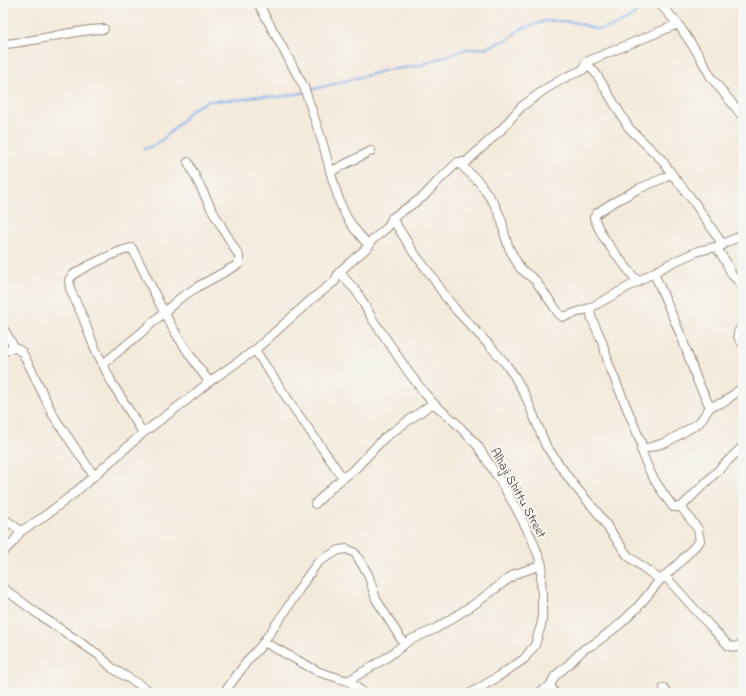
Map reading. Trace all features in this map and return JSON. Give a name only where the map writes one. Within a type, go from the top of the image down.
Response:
[{"type":"street","points":[[258,3],[304,87],[340,203],[353,227],[369,246]]},
{"type":"street","points":[[659,3],[678,24],[699,55],[711,77],[743,117]]},
{"type":"street","points":[[3,552],[21,531],[71,496],[142,432],[255,350],[312,299],[335,281],[339,272],[388,227],[392,218],[423,197],[458,162],[466,162],[501,130],[521,107],[547,88],[566,77],[583,70],[586,62],[678,24]]},
{"type":"street","points":[[3,44],[36,40],[67,33],[104,29]]},
{"type":"street","points":[[586,62],[597,75],[629,128],[662,160],[694,202],[719,246],[732,275],[743,285]]},
{"type":"street","points":[[330,172],[372,151]]},
{"type":"street","points":[[103,364],[180,298],[239,264],[239,256],[212,210],[188,162]]},
{"type":"street","points":[[458,162],[479,182],[495,205],[502,221],[509,248],[520,268],[535,280],[559,314],[563,317],[590,308],[671,263],[698,251],[719,246],[743,235]]},
{"type":"street","points":[[638,282],[602,235],[594,218],[597,213],[609,205],[638,189],[664,178],[671,173]]},
{"type":"street","points":[[392,218],[414,253],[457,312],[491,347],[515,377],[526,397],[546,446],[573,484],[597,512],[628,556],[662,578],[729,646],[736,647],[743,643]]},
{"type":"street","points":[[142,432],[112,383],[93,344],[70,289],[69,280],[73,275],[106,258],[128,248],[132,248],[179,339],[209,382]]},
{"type":"street","name":"Alhaji Shittu Street","points":[[339,272],[357,292],[373,320],[409,373],[433,403],[456,423],[477,445],[499,478],[517,510],[532,539],[542,565],[542,622],[535,645],[524,659],[471,693]]},
{"type":"street","points":[[654,273],[682,338],[697,380],[710,407]]},
{"type":"street","points":[[538,693],[550,686],[555,676],[584,649],[594,644],[619,625],[637,608],[662,578],[679,564],[700,541],[698,529],[681,508],[673,507],[659,488],[647,464],[641,450],[641,442],[592,319],[590,308]]},
{"type":"street","points":[[743,325],[738,331],[738,336],[743,344]]},
{"type":"street","points":[[3,328],[14,347],[22,352],[53,415],[94,476]]},
{"type":"street","points":[[3,352],[14,347]]},
{"type":"street","points":[[255,350],[343,478]]},
{"type":"street","points":[[641,450],[667,442],[699,423],[710,407],[724,402],[743,386]]},
{"type":"street","points":[[315,504],[356,468],[384,438],[433,403]]},
{"type":"street","points":[[681,508],[743,446]]},
{"type":"street","points":[[3,518],[21,531]]},
{"type":"street","points":[[224,693],[248,660],[264,642],[318,562],[339,550],[346,549],[355,553],[368,574],[376,600],[404,644]]},
{"type":"street","points":[[348,681],[386,658],[410,640],[435,629],[476,603],[515,574],[542,565]]},
{"type":"street","points":[[3,588],[98,655],[112,668],[153,693]]},
{"type":"street","points":[[264,642],[319,672],[348,681],[364,693]]},
{"type":"street","points":[[550,686],[555,693]]},
{"type":"waterway","points":[[307,91],[387,70],[418,66],[466,49],[486,48],[508,39],[521,29],[546,21],[572,22],[595,29],[615,26],[630,18],[645,3]]},
{"type":"waterway","points":[[144,149],[153,146],[164,138],[191,110],[208,101],[247,99],[255,96],[277,97],[303,93]]}]
